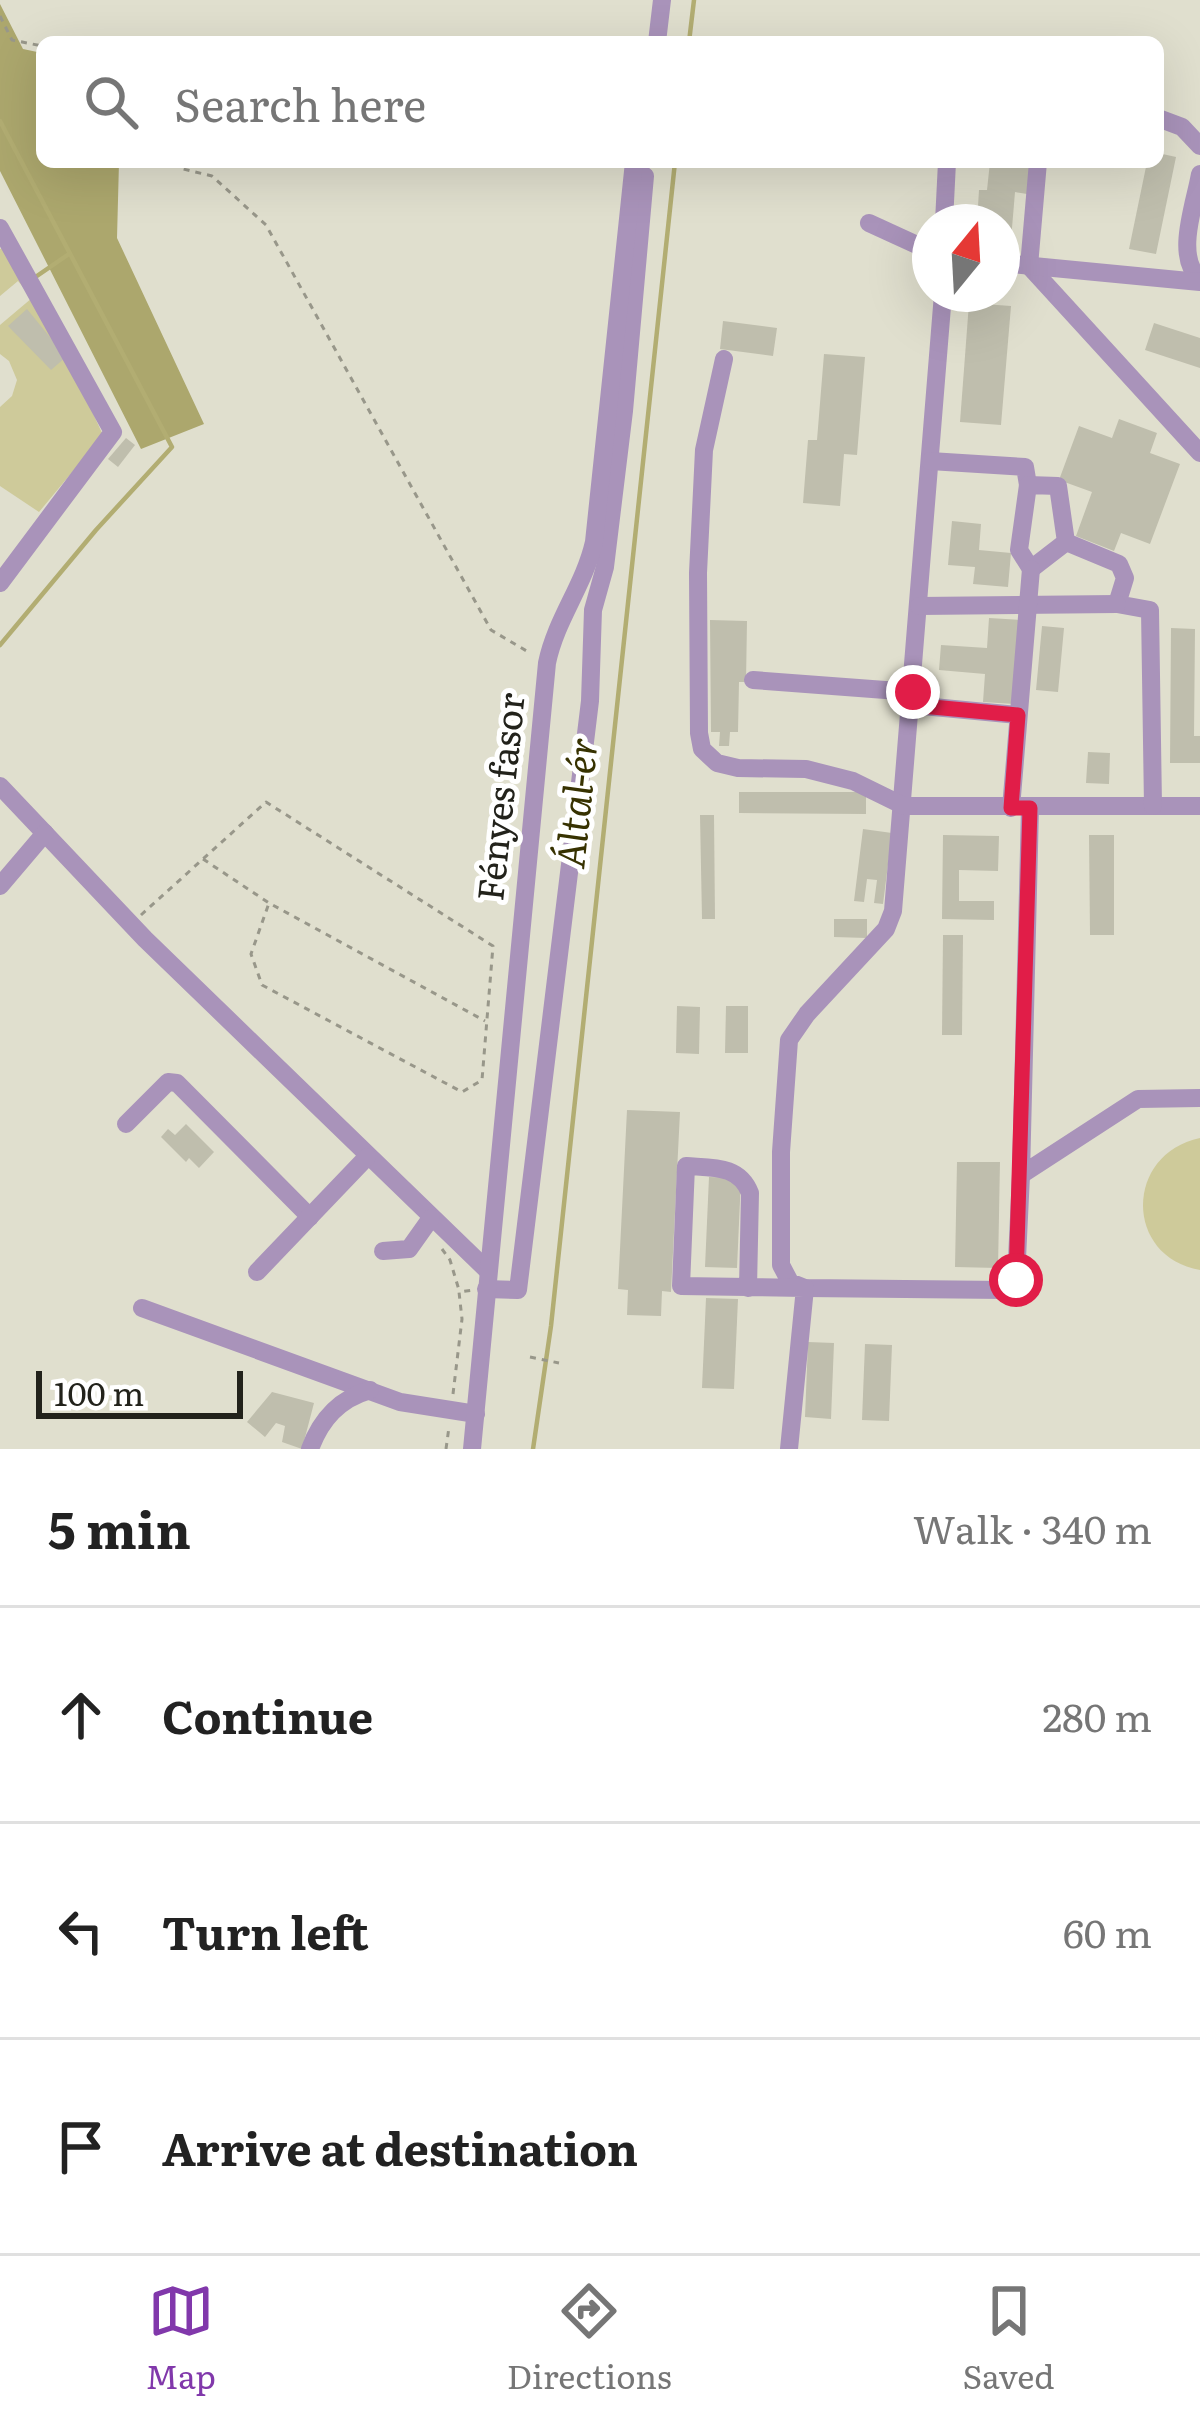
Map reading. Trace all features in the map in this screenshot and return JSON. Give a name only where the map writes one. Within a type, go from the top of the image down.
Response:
[{"type":"street","points":[[647,36],[651,0]]},
{"type":"street","points":[[658,36],[662,0]]},
{"type":"street","points":[[1164,120],[1182,128],[1200,146]]},
{"type":"street","name":"Fényes fasor","points":[[472,1449],[547,663],[552,638],[581,585],[594,542],[633,168]]},
{"type":"street","points":[[0,786],[131,925],[367,1156],[427,1223],[487,1280],[518,1289],[590,701],[593,610],[605,567],[624,411],[645,168]]},
{"type":"street","points":[[945,204],[947,168]]},
{"type":"street","points":[[1037,168],[1029,266],[1200,453]]},
{"type":"street","points":[[1200,174],[1188,263],[1200,280]]},
{"type":"street","points":[[869,223],[912,243]]},
{"type":"street","points":[[0,228],[113,432],[0,583]]},
{"type":"street","points":[[1020,265],[1200,280]]},
{"type":"street","points":[[805,1288],[790,1282],[781,1265],[789,1040],[886,929],[893,911],[941,312]]},
{"type":"street","points":[[724,359],[704,450],[698,573],[698,733],[702,749],[717,763],[738,768],[806,769],[853,781],[904,806],[1200,806]]},
{"type":"street","points":[[748,1288],[751,1193],[746,1181],[725,1169],[686,1166],[681,1286],[748,1288],[1005,1290],[1016,1280],[1021,1174],[1018,715],[1031,569],[1018,550],[1028,485],[1025,467],[929,460]]},
{"type":"street","points":[[1028,485],[1058,486],[1066,542]]},
{"type":"street","points":[[1031,569],[1066,542]]},
{"type":"street","points":[[1066,542],[1119,564],[1125,578],[1118,604]]},
{"type":"street","points":[[919,606],[1118,604],[1150,610],[1153,806]]},
{"type":"street","points":[[753,680],[1018,715]]},
{"type":"street","points":[[0,886],[45,833]]},
{"type":"street","points":[[126,1124],[168,1082],[177,1083],[310,1217]]},
{"type":"street","points":[[1021,1174],[1138,1099],[1200,1098]]},
{"type":"street","points":[[257,1273],[367,1156]]},
{"type":"street","points":[[383,1252],[409,1249],[427,1223]]},
{"type":"street","points":[[789,1449],[805,1288]]},
{"type":"street","points":[[142,1307],[400,1402],[476,1414]]},
{"type":"street","points":[[310,1449],[326,1417],[350,1396],[370,1390]]},
{"type":"path","points":[[0,16],[12,40],[36,45]]},
{"type":"path","points":[[179,168],[212,176],[266,225],[491,630],[547,663]]},
{"type":"path","points":[[131,925],[266,802],[493,946],[482,1080],[462,1092],[262,985],[251,954],[269,903]]},
{"type":"path","points":[[203,859],[269,903],[487,1022]]},
{"type":"path","points":[[427,1223],[449,1260],[462,1318],[446,1449]]},
{"type":"path","points":[[459,1292],[487,1280]]},
{"type":"path","points":[[530,1357],[559,1363]]},
{"type":"shaded area","points":[[0,4],[23,49],[36,52],[36,168],[119,168],[117,238],[204,424],[141,449],[0,171]]},
{"type":"shaded area","points":[[14,244],[103,435],[39,512],[0,486],[0,407],[12,396],[17,380],[9,361],[0,354],[0,325],[32,298],[18,281],[0,296],[0,249]]},
{"type":"shaded area","points":[[1200,1138],[1200,1270],[1175,1261],[1157,1246],[1143,1205],[1157,1164],[1175,1148]]},
{"type":"building","points":[[1164,154],[1176,157],[1156,254],[1129,249],[1146,168],[1164,168]]},
{"type":"building","points":[[989,168],[1029,168],[1027,194],[1015,192],[1014,204],[978,204],[979,190],[987,190]]},
{"type":"building","points":[[27,309],[66,357],[51,370],[8,326]]},
{"type":"building","points":[[968,312],[1010,312],[1001,425],[960,422]]},
{"type":"building","points":[[723,321],[777,328],[773,356],[720,349]]},
{"type":"building","points":[[1154,323],[1200,338],[1200,368],[1145,350]]},
{"type":"building","points":[[824,354],[865,357],[857,455],[844,454],[840,506],[803,503],[808,440],[817,440]]},
{"type":"building","points":[[1119,419],[1157,433],[1150,453],[1180,464],[1150,544],[1121,533],[1114,551],[1076,536],[1092,492],[1059,480],[1079,426],[1112,438]]},
{"type":"building","points":[[126,438],[135,445],[118,467],[108,459]]},
{"type":"building","points":[[952,521],[981,524],[979,550],[1011,553],[1008,587],[973,584],[975,567],[948,565]]},
{"type":"building","points":[[989,618],[1021,620],[1014,704],[983,702],[985,674],[939,670],[941,645],[987,648]]},
{"type":"building","points":[[710,620],[747,621],[746,682],[739,682],[738,732],[730,732],[729,746],[719,746],[720,732],[711,732]]},
{"type":"building","points":[[1042,626],[1064,628],[1058,692],[1036,690]]},
{"type":"building","points":[[1171,628],[1195,629],[1194,736],[1200,736],[1200,763],[1170,763]]},
{"type":"building","points":[[1088,752],[1110,753],[1109,784],[1086,783]]},
{"type":"building","points":[[739,792],[866,792],[866,814],[739,813]]},
{"type":"building","points":[[700,815],[714,815],[715,919],[702,919]]},
{"type":"building","points":[[863,829],[892,833],[883,904],[874,903],[877,880],[867,879],[864,902],[854,901]]},
{"type":"building","points":[[943,835],[999,836],[998,871],[959,870],[959,901],[994,901],[994,920],[942,919]]},
{"type":"building","points":[[1089,835],[1114,835],[1114,935],[1090,935]]},
{"type":"building","points":[[834,919],[867,919],[867,938],[834,937]]},
{"type":"building","points":[[943,935],[963,935],[962,1035],[942,1035]]},
{"type":"building","points":[[677,1006],[700,1007],[699,1054],[676,1053]]},
{"type":"building","points":[[726,1006],[748,1006],[748,1053],[725,1053]]},
{"type":"building","points":[[627,1110],[680,1112],[671,1292],[662,1291],[661,1316],[627,1315],[628,1290],[618,1289]]},
{"type":"building","points":[[186,1124],[214,1152],[199,1168],[161,1137],[168,1129],[175,1135]]},
{"type":"building","points":[[957,1162],[1000,1162],[998,1268],[955,1267]]},
{"type":"building","points":[[709,1177],[741,1178],[737,1268],[705,1267]]},
{"type":"building","points":[[706,1298],[738,1299],[734,1389],[702,1388]]},
{"type":"building","points":[[808,1342],[834,1343],[831,1419],[805,1417]]},
{"type":"building","points":[[865,1344],[892,1345],[889,1421],[862,1420]]},
{"type":"building","points":[[272,1392],[314,1403],[302,1449],[282,1442],[285,1426],[276,1423],[265,1437],[247,1422]]},
{"type":"waterway","name":"Által-ér","points":[[690,36],[694,0]]},
{"type":"waterway","points":[[0,121],[172,447],[0,645]]},
{"type":"waterway","name":"Által-ér","points":[[533,1449],[551,1326],[674,168]]},
{"type":"waterway","points":[[34,278],[69,254]]},
{"type":"route","points":[[913,692],[911,705],[1018,715],[1011,808],[1030,808],[1016,1280]]}]
